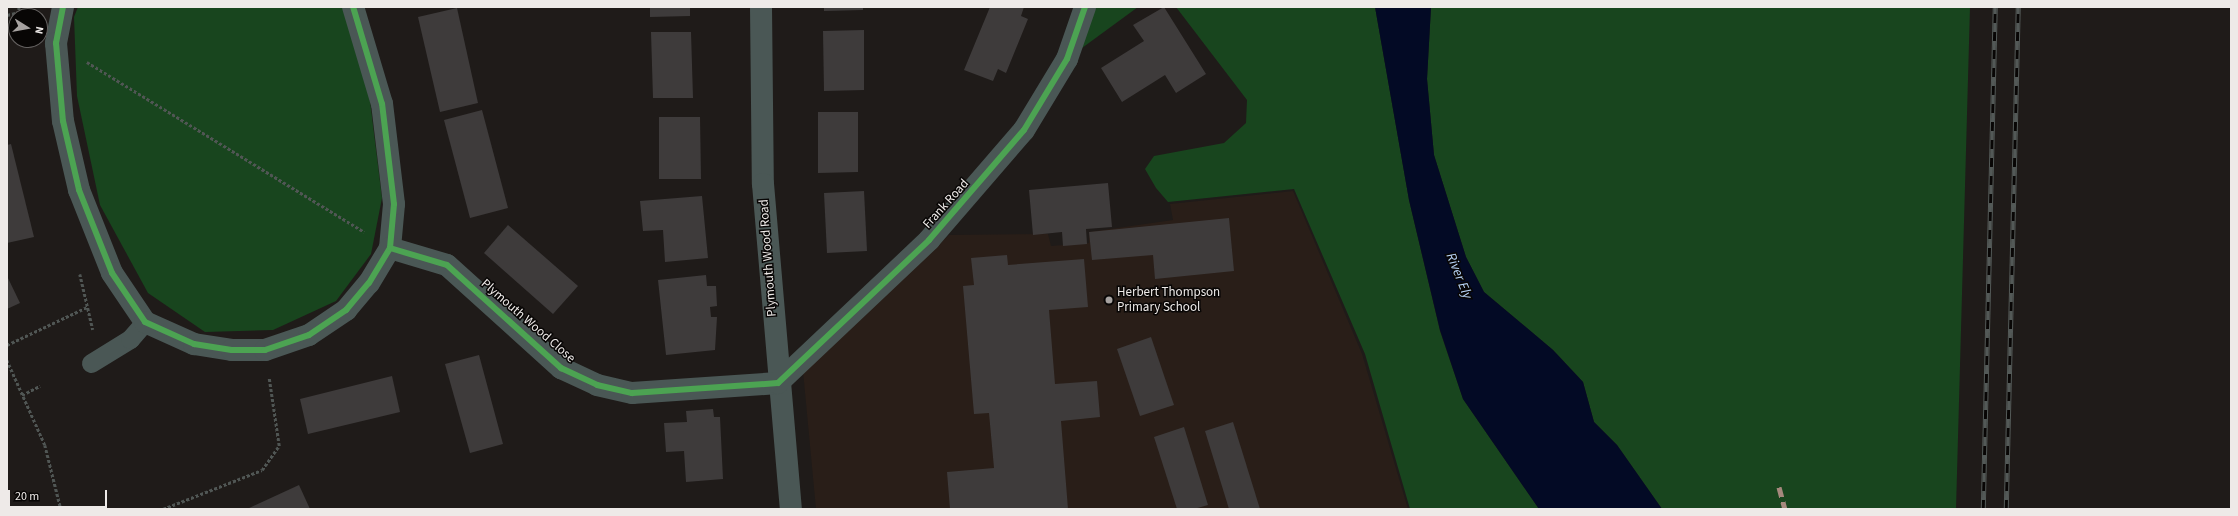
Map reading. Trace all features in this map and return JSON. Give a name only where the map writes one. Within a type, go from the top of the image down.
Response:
[{"type":"street","points":[[63,7],[56,43],[63,122],[79,190],[112,273],[145,322],[194,344],[265,350],[308,335],[346,310],[369,283],[390,248],[394,204],[382,104],[353,7]]},
{"type":"street","name":"Plymouth Wood Road","points":[[761,7],[763,184],[778,383],[791,509]]},
{"type":"street","name":"Frank Road","points":[[778,383],[929,240],[1005,153],[1048,95],[1067,59],[1085,7]]},
{"type":"street","name":"Plymouth Wood Close","points":[[390,248],[447,265],[561,368],[597,386],[632,393],[778,383]]},
{"type":"lane","points":[[91,363],[130,339],[145,322]]},
{"type":"path","points":[[56,43],[390,248]]},
{"type":"path","points":[[7,345],[87,307]]},
{"type":"path","points":[[163,509],[262,470],[280,446],[265,350]]},
{"type":"path","points":[[7,360],[45,445],[61,509]]},
{"type":"path","points":[[22,395],[40,386]]},
{"type":"shaded area","name":"Herbert Thompson Primary School","points":[[1293,191],[1362,354],[1408,509],[816,509],[803,371],[949,235],[1048,234],[1051,246],[1089,243],[1089,232],[1173,220],[1170,204]]},
{"type":"green space","points":[[78,7],[345,7],[369,93],[382,198],[371,254],[336,301],[273,330],[205,332],[148,293],[100,205],[77,96],[74,17]]},
{"type":"green space","points":[[1085,7],[1138,7],[1067,59]]},
{"type":"green space","points":[[1176,7],[1375,7],[1409,200],[1440,331],[1463,399],[1539,509],[1410,509],[1365,354],[1294,189],[1168,202],[1156,188],[1145,169],[1154,156],[1224,143],[1246,123],[1247,100]]},
{"type":"green space","points":[[1431,7],[1970,7],[1956,509],[1662,509],[1617,445],[1594,422],[1583,382],[1553,350],[1484,292],[1466,257],[1434,155],[1427,79]]},
{"type":"water","name":"River Ely","points":[[1375,7],[1431,7],[1427,79],[1434,155],[1466,257],[1484,292],[1553,350],[1583,382],[1594,422],[1617,445],[1662,509],[1539,509],[1463,399],[1440,330],[1409,200]]},
{"type":"building","points":[[650,7],[690,7],[690,16],[650,17]]},
{"type":"building","points":[[824,7],[863,7],[863,10],[824,11]]},
{"type":"building","points":[[990,7],[1024,7],[1021,16],[1028,19],[1006,73],[998,69],[993,81],[964,70]]},
{"type":"building","points":[[1164,7],[1206,74],[1176,93],[1165,75],[1122,102],[1101,68],[1144,41],[1133,25]]},
{"type":"building","points":[[457,8],[478,103],[440,112],[418,17]]},
{"type":"building","points":[[864,30],[864,90],[824,91],[823,31]]},
{"type":"building","points":[[651,32],[691,32],[693,98],[653,98]]},
{"type":"building","points":[[482,110],[508,208],[470,218],[444,120]]},
{"type":"building","points":[[818,112],[858,112],[858,172],[818,173]]},
{"type":"building","points":[[659,117],[700,117],[701,179],[659,179]]},
{"type":"building","points":[[11,144],[34,237],[7,243],[7,145]]},
{"type":"building","points":[[1108,183],[1112,227],[1086,229],[1087,244],[1063,246],[1062,232],[1033,235],[1029,190]]},
{"type":"building","points":[[864,191],[867,251],[827,253],[824,193]]},
{"type":"building","points":[[702,196],[708,258],[665,262],[663,230],[643,231],[640,201]]},
{"type":"building","points":[[1229,218],[1234,271],[1155,279],[1153,255],[1092,260],[1089,232]]},
{"type":"building","points":[[508,225],[578,286],[553,314],[484,253]]},
{"type":"building","points":[[1007,255],[1008,265],[1084,259],[1088,307],[1049,310],[1055,384],[1097,381],[1100,417],[1061,421],[1068,509],[950,509],[947,472],[994,468],[989,413],[974,414],[963,286],[974,285],[971,258]]},
{"type":"building","points":[[706,275],[707,286],[716,286],[717,306],[710,307],[711,317],[717,317],[715,350],[666,355],[658,280]]},
{"type":"building","points":[[7,276],[20,303],[7,309]]},
{"type":"building","points":[[1151,337],[1174,405],[1140,416],[1117,349]]},
{"type":"building","points":[[479,355],[503,444],[470,453],[445,364]]},
{"type":"building","points":[[392,376],[400,412],[308,434],[300,399]]},
{"type":"building","points":[[713,409],[714,417],[720,417],[723,479],[686,482],[684,451],[666,452],[664,423],[687,422],[686,411]]},
{"type":"building","points":[[1233,422],[1260,509],[1229,509],[1205,431]]},
{"type":"building","points":[[1184,427],[1208,505],[1194,509],[1177,509],[1154,437]]},
{"type":"building","points":[[299,485],[310,509],[247,509]]},
{"type":"railway","points":[[1983,509],[1995,7]]},
{"type":"railway","points":[[2006,509],[2018,7]]},
{"type":"marked path","points":[[1779,487],[1785,509]]},
{"type":"cycle path","points":[[63,7],[56,43],[63,121],[79,190],[112,273],[145,322],[194,344],[232,350],[265,350],[309,335],[346,310],[369,283],[390,248],[394,204],[382,104],[353,7]]},
{"type":"cycle path","points":[[390,248],[447,265],[561,368],[597,385],[632,393],[778,383],[929,240],[1024,130],[1067,59],[1085,7]]},
{"type":"place","name":"Herbert Thompson Primary School","points":[[1109,300]]}]
